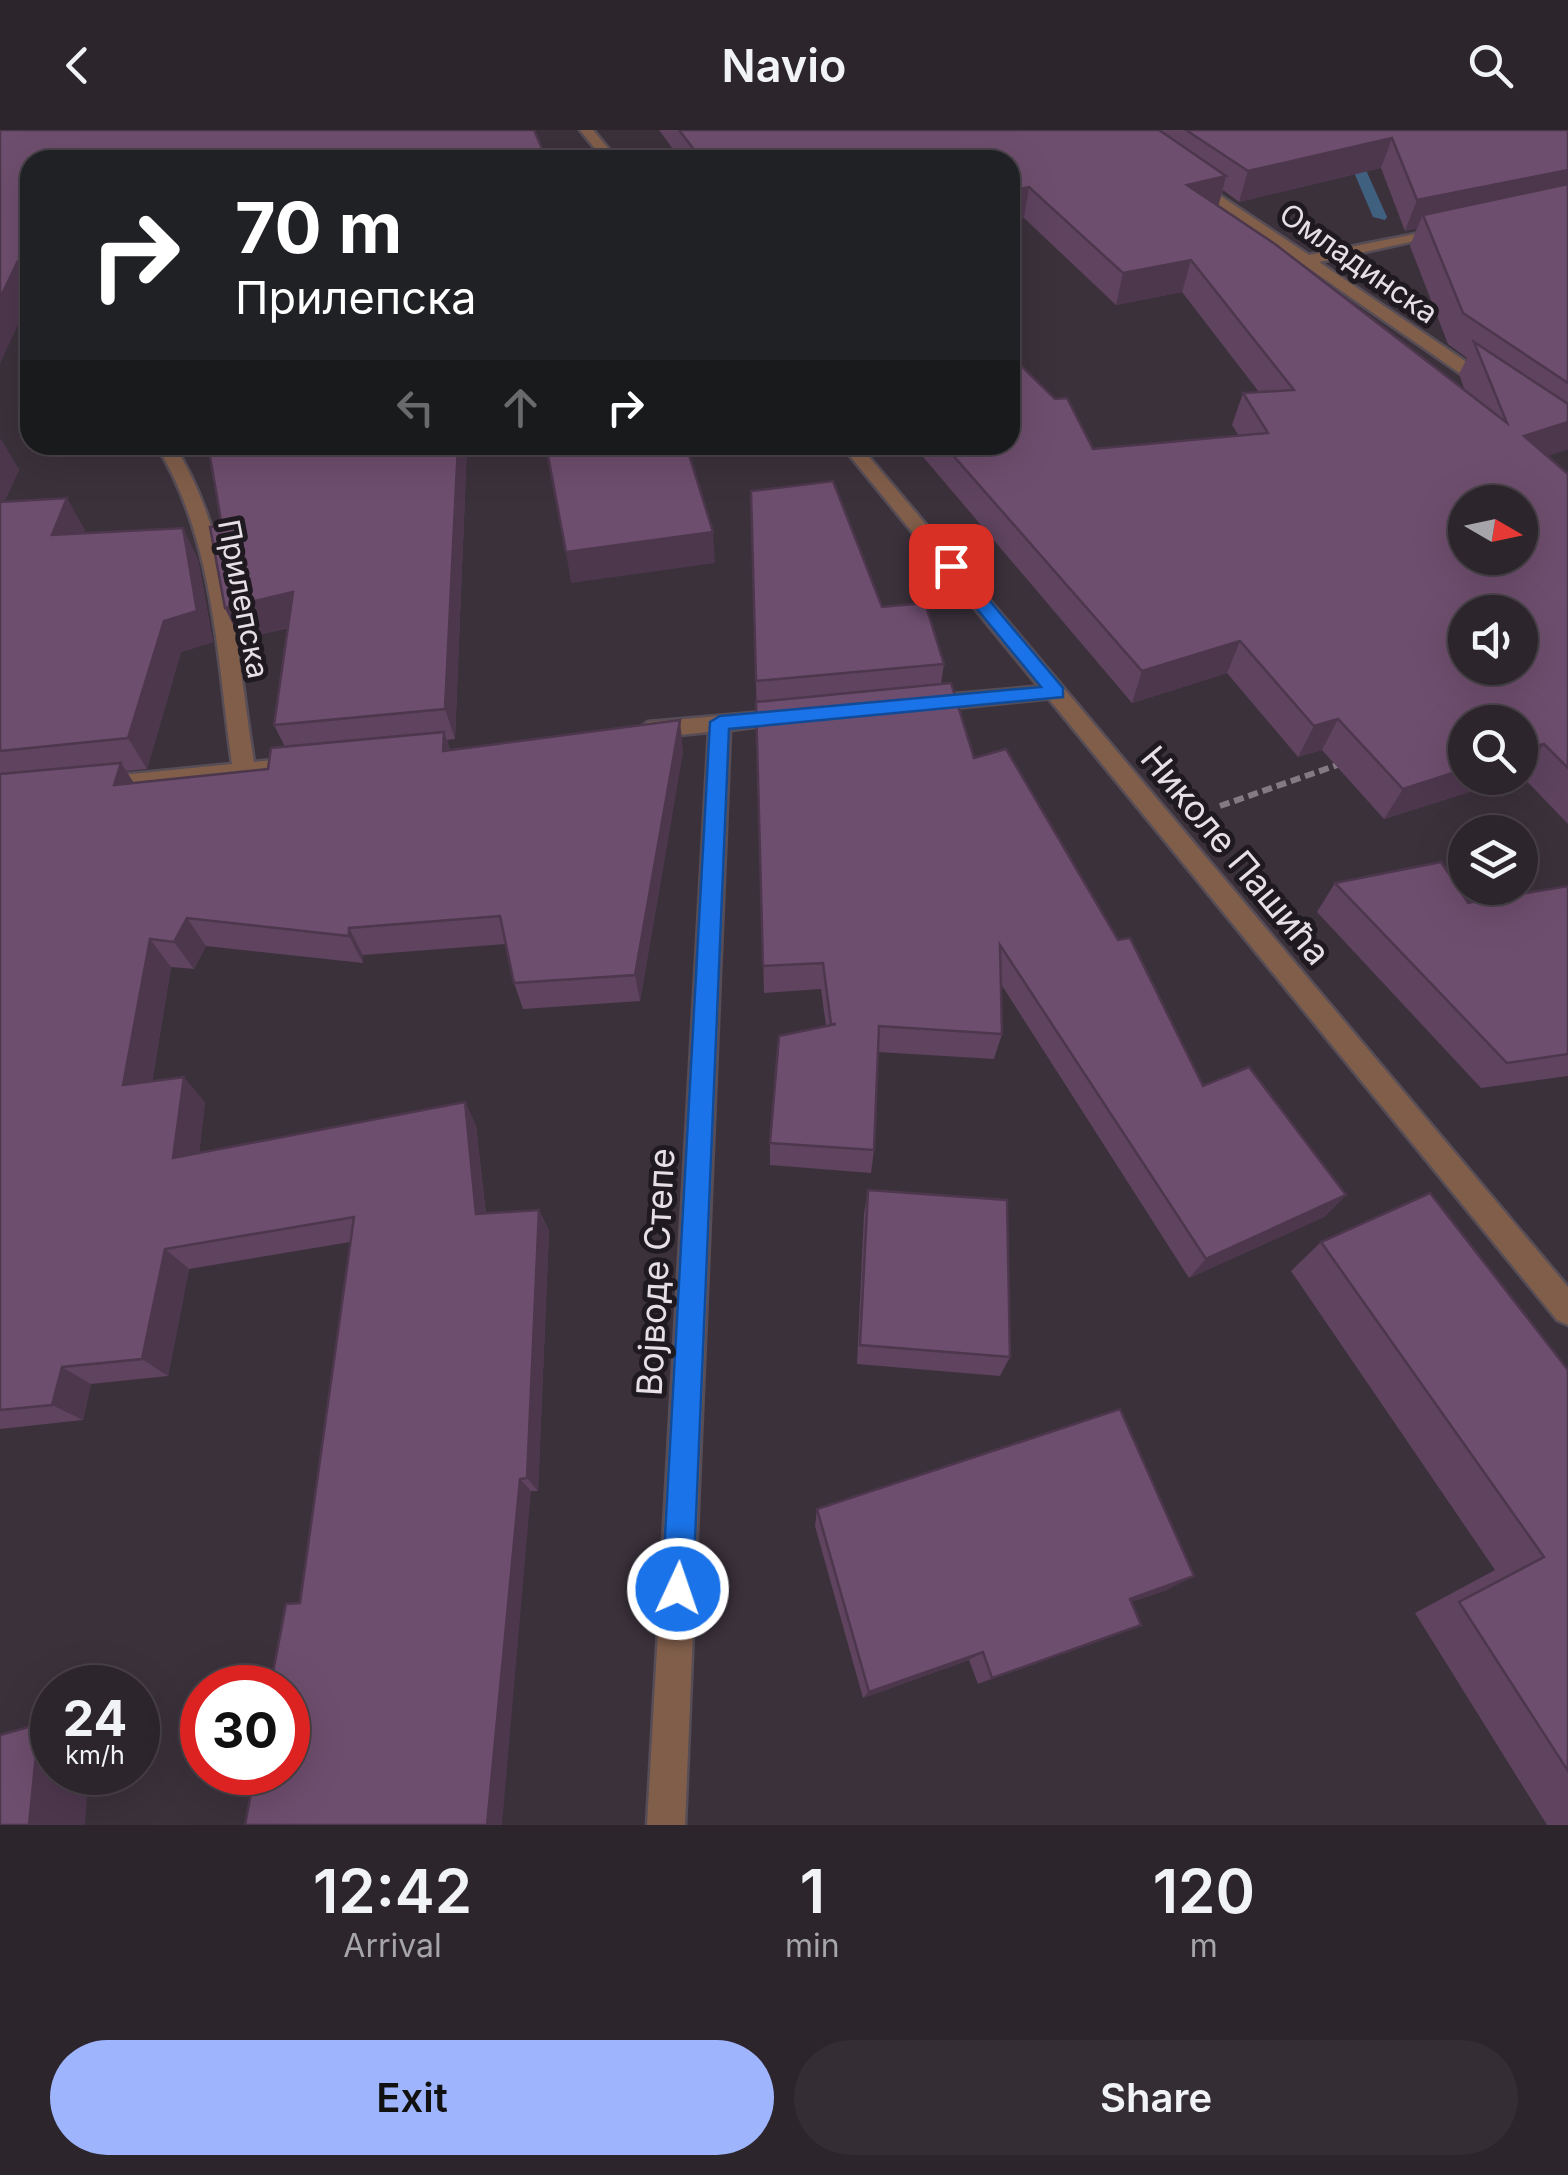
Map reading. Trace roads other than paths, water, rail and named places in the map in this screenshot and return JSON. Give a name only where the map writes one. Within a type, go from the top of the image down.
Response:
[{"type":"street","points":[[586,130],[603,150]]},
{"type":"street","name":"Омладинска","points":[[1182,173],[1502,395]]},
{"type":"street","points":[[1306,260],[1456,228]]},
{"type":"street","name":"Прилепска","points":[[172,455],[186,474],[204,533],[244,771]]},
{"type":"street","name":"Николе Пашића","points":[[858,455],[1568,1310]]},
{"type":"street","points":[[894,707],[1056,692]]},
{"type":"street","points":[[621,733],[816,714]]},
{"type":"street","name":"Војводе Степе","points":[[666,1825],[720,722]]},
{"type":"street","points":[[75,788],[324,763]]},
{"type":"waterway","points":[[1342,130],[1380,217]]}]
